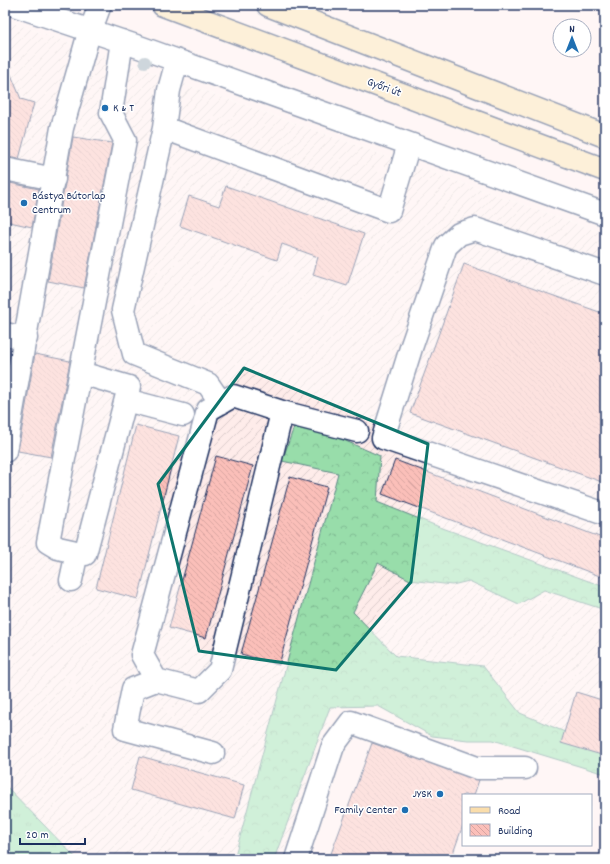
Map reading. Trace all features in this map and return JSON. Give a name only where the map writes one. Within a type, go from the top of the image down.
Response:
[{"type":"main road","name":"Győri út","points":[[163,5],[346,74],[534,142],[605,170]]},
{"type":"main road","points":[[268,5],[605,136]]},
{"type":"lane","points":[[14,5],[122,41],[605,214]]},
{"type":"lane","points":[[5,452],[15,336],[54,179],[62,128],[90,31],[100,5]]},
{"type":"lane","points":[[81,373],[129,387],[86,554],[58,548],[48,542],[125,140],[111,113],[122,41]]},
{"type":"lane","points":[[177,61],[169,90],[164,128],[123,310],[134,354],[208,384],[221,403]]},
{"type":"lane","points":[[164,128],[389,210],[409,144]]},
{"type":"lane","points":[[5,169],[54,179]]},
{"type":"lane","points":[[605,274],[475,229],[459,234],[446,246],[411,348],[383,438],[605,514]]},
{"type":"lane","points":[[156,680],[142,655],[208,410],[233,396],[282,412],[357,431]]},
{"type":"lane","points":[[126,400],[183,415]]},
{"type":"lane","points":[[213,752],[125,729],[132,689],[156,680],[199,691],[220,670],[282,412]]},
{"type":"lane","points":[[71,580],[77,552]]},
{"type":"lane","points":[[296,859],[333,746],[350,722],[477,768],[525,768]]},
{"type":"highlighted area","points":[[244,368],[428,444],[411,582],[336,670],[199,651],[158,484]]},
{"type":"shaded area","points":[[5,5],[605,5],[605,234],[5,20]]},
{"type":"shaded area","points":[[5,20],[605,234],[605,774],[340,683],[283,859],[77,859],[5,785]]},
{"type":"shaded area","points":[[340,683],[605,774],[605,859],[283,859]]},
{"type":"green space","points":[[295,424],[332,435],[380,456],[377,502],[437,526],[605,587],[605,610],[544,590],[519,604],[469,581],[452,585],[410,580],[378,563],[353,612],[396,656],[483,666],[520,713],[605,749],[605,774],[493,740],[468,740],[432,736],[378,706],[330,707],[274,859],[234,859],[338,473],[282,461]]},
{"type":"green space","points":[[5,785],[77,859],[5,859]]},
{"type":"building","points":[[5,60],[21,99],[34,103],[19,159],[5,157]]},
{"type":"building","points":[[73,137],[112,143],[84,288],[48,281]]},
{"type":"building","name":"Bástya Bútorlap Centrum","points":[[5,182],[39,189],[32,227],[5,221]]},
{"type":"building","points":[[226,186],[364,234],[347,286],[313,275],[318,257],[282,244],[277,260],[180,226],[189,196],[219,206]]},
{"type":"building","points":[[464,264],[605,314],[605,483],[410,413]]},
{"type":"building","points":[[5,348],[10,349],[5,379]]},
{"type":"building","points":[[35,354],[70,361],[51,457],[18,451]]},
{"type":"building","points":[[136,425],[179,436],[138,599],[96,588]]},
{"type":"building","points":[[216,456],[253,466],[206,638],[169,628]]},
{"type":"building","points":[[395,460],[605,539],[605,578],[382,494]]},
{"type":"building","points":[[290,477],[327,487],[279,665],[241,654]]},
{"type":"building","points":[[576,692],[605,701],[605,756],[561,743]]},
{"type":"building","name":"Family Center","points":[[372,743],[479,780],[474,794],[462,794],[462,828],[451,859],[329,859]]},
{"type":"building","points":[[140,756],[244,785],[235,819],[131,790]]},
{"type":"place","name":"K & T","points":[[105,108]]},
{"type":"place","name":"Bástya Bútorlap Centrum","points":[[24,203]]},
{"type":"place","name":"JYSK","points":[[440,794]]},
{"type":"place","name":"Family Center","points":[[405,810]]}]
